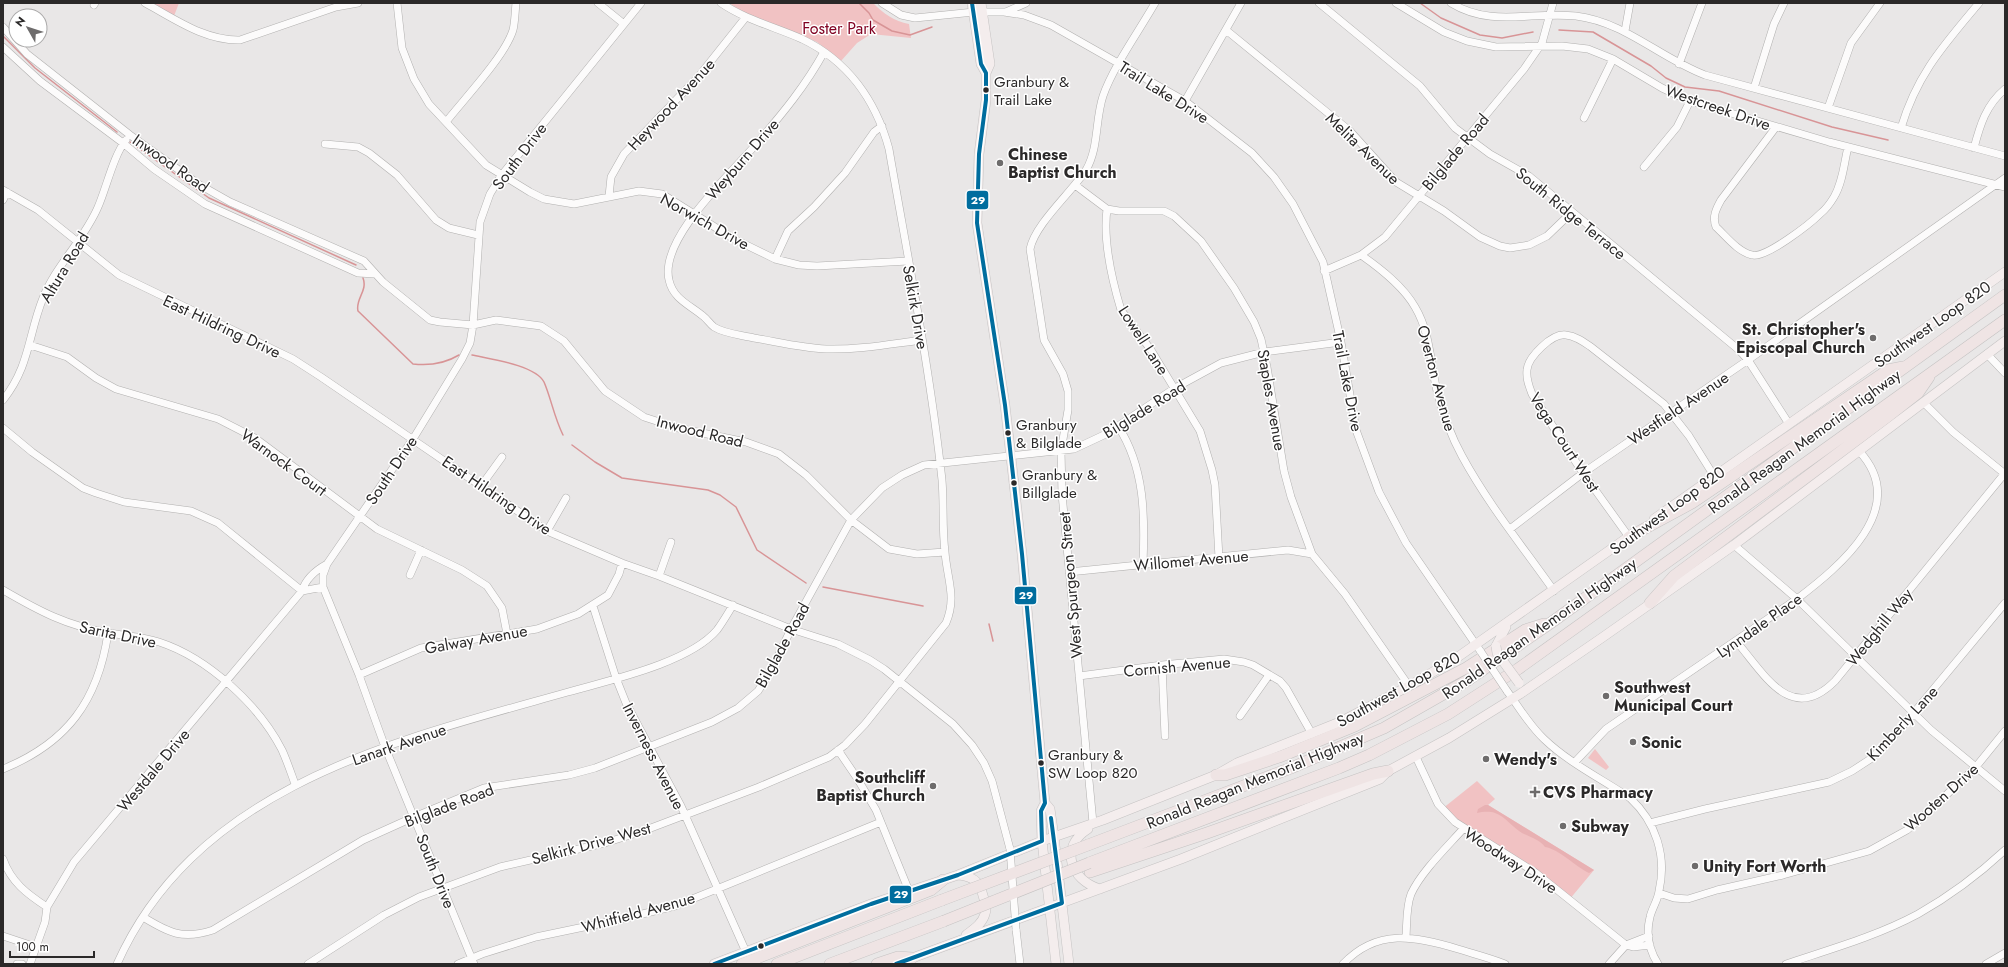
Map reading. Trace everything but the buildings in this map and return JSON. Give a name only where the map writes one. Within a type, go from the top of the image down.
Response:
[{"type":"highway","name":"Ronald Reagan Memorial Highway","points":[[777,964],[1291,768],[1384,728],[1468,680],[1552,622],[2005,296]]},
{"type":"highway","name":"Ronald Reagan Memorial Highway","points":[[1090,868],[1339,768],[1448,714],[1518,669],[2005,320]]},
{"type":"highway","points":[[1629,537],[1692,503],[1888,370],[1908,366]]},
{"type":"highway","points":[[1650,604],[1674,576],[1918,393],[1934,370]]},
{"type":"highway","points":[[1216,775],[1225,775],[1282,756],[1348,730],[1466,668],[1525,630],[1552,622]]},
{"type":"highway","points":[[830,964],[1073,870],[1090,868],[1207,833],[1373,774],[1388,771]]},
{"type":"highway","points":[[742,964],[931,890],[943,880]]},
{"type":"highway","points":[[877,964],[898,957],[912,958]]},
{"type":"main road","points":[[977,7],[981,64],[986,73],[986,100],[979,154],[977,223],[1005,405],[1022,554],[1045,804],[1041,811],[1042,841],[1056,964]]},
{"type":"main road","name":"Southwest Loop 820","points":[[714,964],[871,904],[958,875],[1042,841],[1103,820],[1216,775],[1237,763],[1312,734],[1360,712],[1409,686],[1479,648],[1511,621],[1714,476],[1902,347],[2005,272]]},
{"type":"main road","points":[[896,964],[1100,889],[1380,779],[1388,771],[1416,757],[1534,685],[1650,604],[1734,545],[2005,341]]},
{"type":"main road","points":[[1511,621],[1499,638],[1496,646],[1497,653],[1519,683],[1534,685]]},
{"type":"main road","points":[[1045,804],[1050,809],[1069,964]]},
{"type":"main road","points":[[1100,889],[1089,885],[1079,877],[1073,866],[1071,848],[1080,834],[1103,820]]},
{"type":"main road","points":[[958,875],[969,876],[977,881],[981,888],[986,906],[985,914],[980,924],[961,940]]},
{"type":"street","points":[[145,3],[203,34],[225,40],[240,40],[336,8],[358,3]]},
{"type":"street","name":"Norwich Drive","points":[[397,3],[402,48],[414,79],[429,104],[486,165],[501,176],[530,192],[559,202],[574,204],[639,190],[651,192],[668,197],[734,239],[775,259],[799,265],[817,266],[908,261]]},
{"type":"street","points":[[446,122],[501,53],[510,39],[513,29],[516,3]]},
{"type":"street","points":[[598,3],[624,24]]},
{"type":"street","name":"South Drive","points":[[472,961],[385,747],[359,674],[323,587],[323,575],[327,564],[413,439],[470,344],[473,325],[480,222],[485,207],[501,176],[641,3]]},
{"type":"street","name":"Selkirk Drive","points":[[721,3],[746,17],[802,40],[824,52],[849,73],[861,88],[882,126],[889,149],[922,340],[939,463],[944,552],[952,597],[950,612],[939,634],[900,681]]},
{"type":"street","name":"Trail Lake Drive","points":[[882,3],[898,13],[914,18],[977,7],[1024,15],[1051,25],[1185,101],[1252,153],[1274,177],[1293,204],[1316,245],[1323,262],[1341,342],[1356,430],[1379,492],[1406,543],[1507,690],[1544,740],[1630,798],[1638,805],[1650,823],[1658,840],[1661,856],[1662,879],[1659,893],[1650,917],[1649,941]]},
{"type":"street","points":[[1004,12],[1026,3]]},
{"type":"street","points":[[1024,15],[1031,3]]},
{"type":"street","name":"West Spurgeon Street","points":[[1093,823],[1062,494],[1061,451],[1068,410],[1068,391],[1063,374],[1044,340],[1030,249],[1035,235],[1075,185],[1091,158],[1100,105],[1110,81],[1155,3]]},
{"type":"street","points":[[1185,101],[1241,3]]},
{"type":"street","name":"Westcreek Drive","points":[[1396,3],[1444,32],[1467,41],[1496,46],[1581,47],[1596,51],[1662,88],[1690,101],[1776,127],[1967,179],[2005,187]]},
{"type":"street","name":"Westcreek Drive","points":[[1451,3],[1476,14],[1488,17],[1570,16],[1590,19],[1625,31],[1679,64],[1705,75],[2005,156]]},
{"type":"street","name":"Bilglade Road","points":[[1324,271],[1361,255],[1385,237],[1524,70],[1540,47],[1553,3]]},
{"type":"street","points":[[1625,31],[1630,3]]},
{"type":"street","points":[[1679,64],[1702,3]]},
{"type":"street","points":[[1754,88],[1774,24],[1784,3]]},
{"type":"street","points":[[1828,108],[1851,43],[1880,3]]},
{"type":"street","points":[[1902,128],[1913,93],[1921,78],[1950,37],[1979,3]]},
{"type":"street","name":"South Ridge Terrace","points":[[1324,4],[1420,86],[1432,99],[1447,120],[1467,138],[1490,154],[1529,176],[1739,350],[1748,360],[1789,424]]},
{"type":"street","name":"Heywood Avenue","points":[[609,196],[611,177],[620,159],[699,76],[746,17]]},
{"type":"street","name":"Inwood Road","points":[[3,27],[27,54],[130,135],[200,185],[230,202],[364,261],[375,274],[430,320],[473,325],[496,320],[541,326],[564,341],[605,391],[644,417],[678,428],[746,442],[779,454],[806,475],[851,520],[889,549],[917,554],[944,552]]},
{"type":"street","name":"Melita Avenue","points":[[1226,30],[1350,131],[1396,182],[1419,195],[1480,237],[1500,246],[1510,248],[1538,241],[1557,228],[1572,212]]},
{"type":"street","name":"Inwood Road","points":[[3,47],[40,81],[123,143],[154,169],[205,204],[358,273],[375,274]]},
{"type":"street","name":"Weyburn Drive","points":[[824,52],[802,89],[695,214],[680,237],[670,258],[668,271],[672,290],[679,299],[703,316],[714,327],[732,333],[799,347],[826,349],[864,348],[922,340]]},
{"type":"street","points":[[1584,118],[1612,59]]},
{"type":"street","points":[[1974,148],[1988,107],[2005,88]]},
{"type":"street","points":[[1644,167],[1676,127],[1690,101]]},
{"type":"street","points":[[775,259],[788,231],[814,207],[845,173],[874,132],[882,126]]},
{"type":"street","points":[[1776,127],[1720,200],[1715,212],[1714,222],[1716,227],[1744,252],[1753,256],[1762,254],[1799,231],[1822,212],[1834,196],[1840,182],[1848,146]]},
{"type":"street","name":"Altura Road","points":[[3,400],[24,365],[43,298],[54,277],[92,220],[123,143],[130,135]]},
{"type":"street","points":[[325,144],[358,147],[369,152],[397,175],[436,220],[450,228],[478,235]]},
{"type":"street","name":"Westfield Avenue","points":[[1510,529],[1583,473],[1748,360],[2005,178]]},
{"type":"street","points":[[1075,185],[1107,209]]},
{"type":"street","points":[[3,200],[5,191]]},
{"type":"street","name":"East Hildring Drive","points":[[5,191],[38,210],[120,275],[145,289],[293,359],[547,531],[622,563],[659,576],[792,629],[838,644],[870,660],[900,681],[957,728],[979,755],[992,781],[1010,850],[1020,964]]},
{"type":"street","name":"Staples Avenue","points":[[1107,209],[1129,211],[1164,211],[1184,222],[1202,241],[1234,288],[1254,322],[1264,352],[1284,471],[1291,497],[1312,554],[1345,594],[1409,686]]},
{"type":"street","name":"Lowell Lane","points":[[1107,209],[1106,227],[1116,295],[1121,310],[1175,388],[1200,431],[1212,470],[1220,558]]},
{"type":"street","name":"Overton Avenue","points":[[1361,255],[1397,285],[1415,307],[1429,341],[1437,391],[1451,433],[1473,475],[1554,591]]},
{"type":"street","points":[[358,273],[364,261]]},
{"type":"street","name":"Vega Court West","points":[[1629,537],[1583,473],[1528,385],[1527,368],[1530,361],[1544,345],[1554,338],[1565,334],[1581,340],[1664,404],[1689,436],[1714,476]]},
{"type":"street","name":"Bilglade Road","points":[[143,917],[176,934],[194,935],[213,930],[363,840],[414,817],[484,788],[569,775],[595,768],[712,722],[738,708],[758,691],[771,671],[851,520],[882,488],[902,475],[924,465],[1061,451],[1085,444],[1118,426],[1175,388],[1221,363],[1264,352],[1341,342]]},
{"type":"street","name":"Warnock Court","points":[[30,344],[67,357],[116,390],[192,410],[235,427],[255,438],[377,529],[462,570],[488,586],[502,608],[507,634]]},
{"type":"street","points":[[1987,354],[2005,373]]},
{"type":"street","points":[[1924,403],[1953,432],[2005,474]]},
{"type":"street","points":[[1118,426],[1127,440],[1136,463],[1141,488],[1145,530],[1143,564]]},
{"type":"street","points":[[3,428],[32,452],[83,488],[124,502],[191,511],[218,522],[302,591],[323,587]]},
{"type":"street","name":"Lynndale Place","points":[[1575,762],[1606,729],[1796,599],[1836,567],[1858,543],[1871,523],[1876,508],[1878,490],[1876,479],[1867,459],[1859,451]]},
{"type":"street","points":[[481,486],[502,457]]},
{"type":"street","name":"Wedghill Way","points":[[1736,641],[1775,686],[1787,695],[1798,699],[1813,698],[1826,690],[2005,474]]},
{"type":"street","points":[[547,531],[566,498]]},
{"type":"street","points":[[659,576],[671,542]]},
{"type":"street","points":[[1734,545],[1796,599],[1913,714],[1975,768],[2005,791]]},
{"type":"street","points":[[410,575],[421,550]]},
{"type":"street","name":"Willomet Avenue","points":[[1069,572],[1288,550],[1312,554]]},
{"type":"street","points":[[593,606],[608,595],[619,574],[622,563]]},
{"type":"street","name":"Westdale Drive","points":[[30,964],[45,922],[47,906],[74,862],[226,683],[302,591],[304,584],[316,570],[327,564]]},
{"type":"street","name":"Sarita Drive","points":[[3,590],[57,620],[108,633],[141,637],[161,643],[196,660],[226,683],[256,712],[282,750],[295,784]]},
{"type":"street","name":"Kimberly Lane","points":[[1650,823],[1705,809],[1799,789],[1840,778],[1872,758],[1913,714],[2005,603]]},
{"type":"street","name":"Lanark Avenue","points":[[117,964],[143,917],[170,882],[213,839],[250,811],[295,784],[385,747],[487,715],[616,678],[692,650],[717,630],[733,605]]},
{"type":"street","name":"Galway Avenue","points":[[359,674],[421,648],[537,629],[561,621],[593,606]]},
{"type":"street","name":"Inverness Avenue","points":[[593,606],[616,678],[626,703],[685,815],[746,952]]},
{"type":"street","points":[[3,769],[48,745],[60,735],[83,707],[100,674],[108,633]]},
{"type":"street","name":"Cornish Avenue","points":[[1078,676],[1162,665],[1224,659],[1253,665],[1280,681],[1286,688],[1312,734]]},
{"type":"street","points":[[1162,665],[1165,736]]},
{"type":"street","points":[[1240,716],[1269,675]]},
{"type":"street","name":"Selkirk Drive West","points":[[308,964],[400,906],[442,888],[500,867],[605,843],[643,831],[814,765],[838,750],[865,724],[900,681]]},
{"type":"street","name":"Wooten Drive","points":[[1659,893],[1674,898],[1688,899],[1717,890],[1797,871],[1869,851],[1907,830],[1975,768],[2005,731]]},
{"type":"street","points":[[838,750],[866,792],[881,822],[909,891]]},
{"type":"street","name":"Woodway Drive","points":[[1416,757],[1438,804],[1463,829],[1536,873],[1626,945]]},
{"type":"street","name":"Whitfield Avenue","points":[[458,964],[472,961],[536,938],[675,906],[881,822]]},
{"type":"street","points":[[1406,937],[1411,894],[1424,875],[1463,829]]},
{"type":"street","points":[[1786,964],[1864,938],[1918,914],[1967,883],[2005,850]]},
{"type":"street","points":[[3,860],[9,873],[20,888],[47,906]]},
{"type":"street","points":[[3,936],[36,947]]},
{"type":"street","points":[[1343,964],[1350,956],[1375,942],[1406,937],[1443,944],[1505,964]]},
{"type":"street","points":[[1609,964],[1626,945],[1633,947],[1649,941],[1658,964]]},
{"type":"street","points":[[1986,964],[2005,953]]},
{"type":"street","points":[[17,964],[22,964]]},
{"type":"green space","points":[[150,3],[179,3],[174,16]]},
{"type":"green space","name":"Foster Park","points":[[729,3],[873,3],[890,16],[909,24],[911,38],[871,34],[857,43],[841,61],[817,42],[751,17]]},
{"type":"green space","points":[[1595,749],[1609,767],[1606,770],[1588,758]]},
{"type":"green space","points":[[1477,781],[1495,799],[1488,805],[1594,870],[1569,900],[1548,882],[1463,829],[1442,809]]},
{"type":"shaded area","points":[[1488,805],[1594,870],[1589,873],[1556,851],[1545,847],[1532,837],[1522,833],[1495,813],[1477,813],[1478,809]]},
{"type":"waterway","points":[[859,3],[869,13],[873,20],[892,31],[910,35],[932,27]]},
{"type":"waterway","points":[[1420,3],[1441,18],[1480,35],[1502,38],[1533,32]]},
{"type":"waterway","points":[[1559,30],[1593,32],[1651,66],[1666,78],[1685,87],[1719,91],[1832,127],[1888,140]]},
{"type":"waterway","points":[[3,36],[35,68],[117,132]]},
{"type":"waterway","points":[[130,142],[209,198],[356,265]]},
{"type":"waterway","points":[[363,278],[364,287],[358,303],[358,311],[413,364],[437,364],[459,355]]},
{"type":"waterway","points":[[472,355],[522,367],[539,376],[544,382],[549,394],[563,435]]},
{"type":"waterway","points":[[572,445],[595,462],[622,478],[708,490],[720,495],[736,507],[757,550],[806,583]]},
{"type":"waterway","points":[[823,587],[923,606]]},
{"type":"waterway","points":[[989,624],[993,641]]},
{"type":"transit line","name":"29","points":[[714,964],[871,904],[958,875],[1042,841],[1041,811],[1045,803],[1022,554],[1005,405],[977,223],[979,154],[986,100],[986,73],[981,64],[972,3]]},
{"type":"transit line","name":"29","points":[[896,964],[1062,903],[1051,818]]},
{"type":"place","name":"Granbury & Trail Lake","points":[[986,90]]},
{"type":"place","name":"Chinese Baptist Church","points":[[1000,163]]},
{"type":"place","name":"St. Christopher's Episcopal Church","points":[[1873,338]]},
{"type":"place","name":"Granbury & Bilglade","points":[[1008,433]]},
{"type":"place","name":"Granbury & Billglade","points":[[1014,483]]},
{"type":"place","name":"Southwest Municipal Court","points":[[1606,696]]},
{"type":"place","name":"Sonic","points":[[1633,742]]},
{"type":"place","name":"Wendy's","points":[[1486,759]]},
{"type":"place","name":"Granbury & SW Loop 820","points":[[1041,763]]},
{"type":"place","name":"Southcliff Baptist Church","points":[[933,786]]},
{"type":"place","name":"CVS Pharmacy","points":[[1535,792]]},
{"type":"place","name":"Subway","points":[[1563,826]]},
{"type":"place","name":"Unity Fort Worth","points":[[1695,866]]}]
